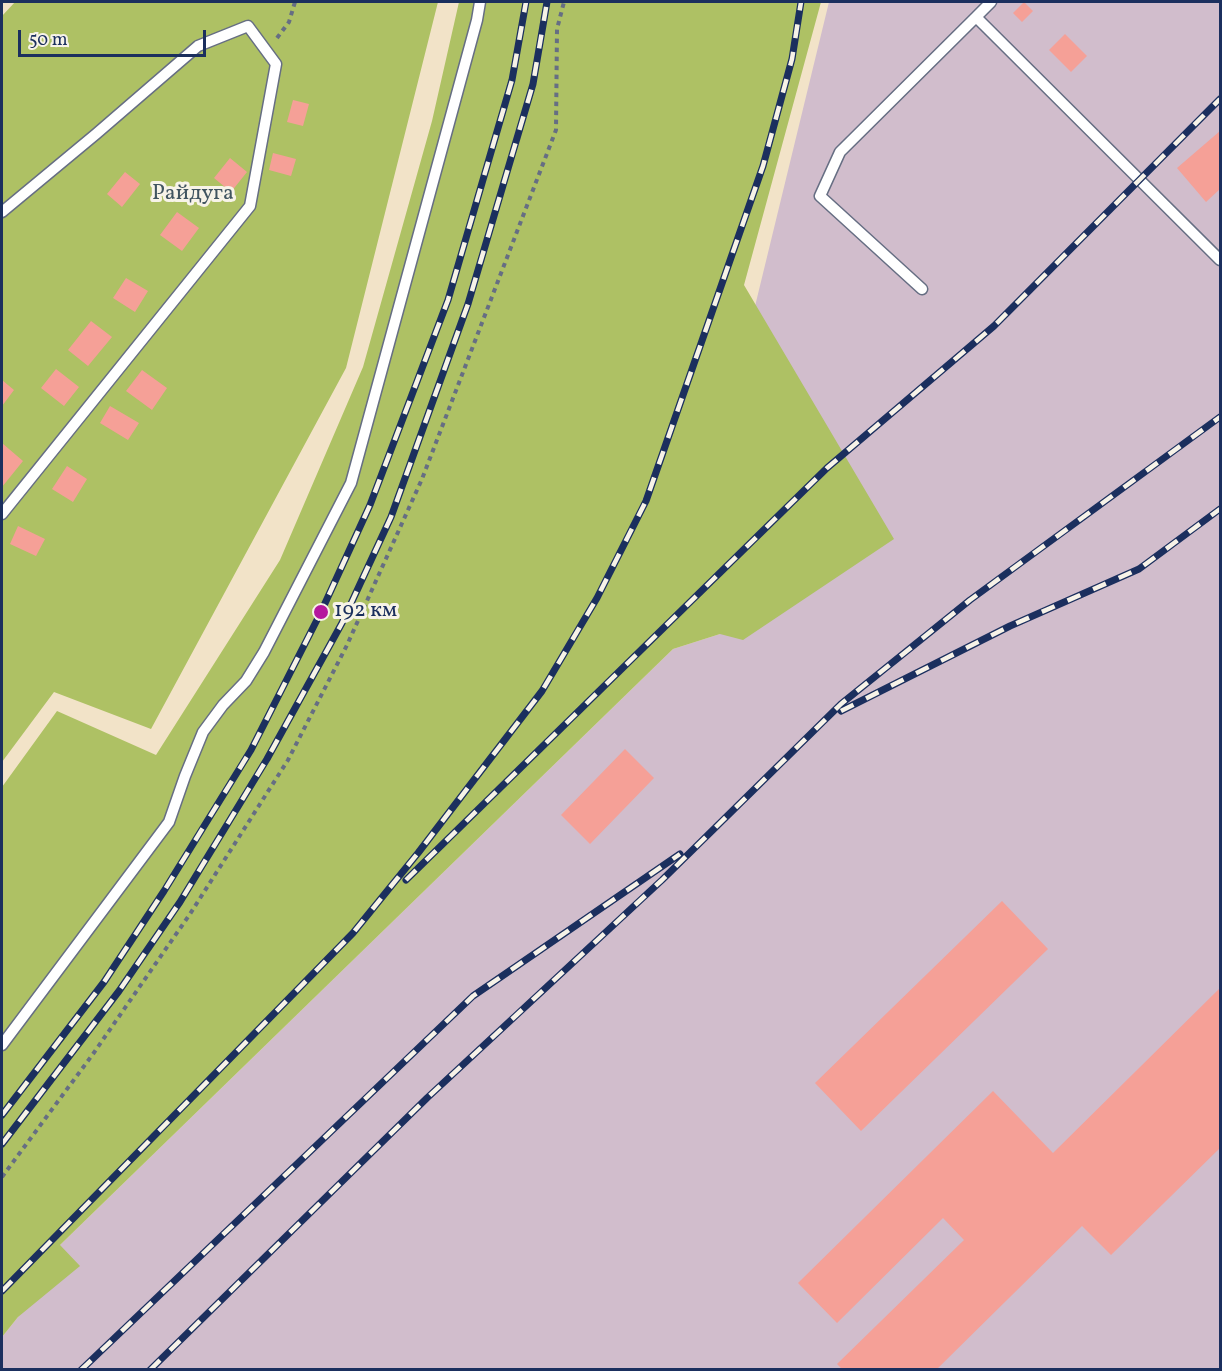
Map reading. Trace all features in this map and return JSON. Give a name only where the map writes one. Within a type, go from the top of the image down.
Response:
[{"type":"lane","points":[[2,1045],[169,822],[203,732],[223,705],[246,681],[264,652],[351,483],[480,2]]},
{"type":"lane","points":[[922,289],[819,196],[840,152],[972,16],[992,2]]},
{"type":"lane","points":[[972,16],[1221,260]]},
{"type":"lane","points":[[2,212],[198,46],[249,26],[276,64],[250,206],[2,514]]},
{"type":"path","points":[[266,51],[289,22],[296,2]]},
{"type":"path","points":[[2,1177],[93,1054],[196,904],[288,760],[347,645],[422,479],[556,130],[557,28],[564,2]]},
{"type":"shaded area","points":[[829,2],[1220,2],[1220,1369],[2,1370],[2,1337],[18,1317],[60,1245],[673,649],[720,634],[748,335]]},
{"type":"green space","name":"Райдуга","points":[[15,2],[438,2],[346,368],[151,729],[54,692],[2,762],[2,16]]},
{"type":"green space","points":[[459,2],[821,2],[744,285],[894,539],[743,640],[720,634],[673,649],[60,1245],[80,1266],[18,1317],[2,1337],[2,787],[57,711],[156,755],[280,560],[363,367],[432,121]]},
{"type":"building","points":[[1024,2],[1033,11],[1022,22],[1013,13]]},
{"type":"building","points":[[1065,34],[1087,56],[1071,72],[1049,50]]},
{"type":"building","points":[[293,100],[309,104],[303,126],[287,122]]},
{"type":"building","points":[[1220,131],[1220,189],[1206,202],[1177,168]]},
{"type":"building","points":[[273,153],[296,159],[291,176],[269,170]]},
{"type":"building","points":[[230,158],[247,172],[231,192],[214,178]]},
{"type":"building","points":[[125,172],[140,184],[122,207],[107,194]]},
{"type":"building","points":[[177,212],[199,228],[182,251],[160,235]]},
{"type":"building","points":[[126,278],[148,291],[135,312],[113,298]]},
{"type":"building","points":[[91,321],[112,337],[88,366],[68,350]]},
{"type":"building","points":[[56,369],[79,387],[64,406],[41,388]]},
{"type":"building","points":[[142,370],[167,388],[152,410],[126,391]]},
{"type":"building","points":[[2,380],[14,390],[2,406]]},
{"type":"building","points":[[110,406],[139,423],[128,440],[100,423]]},
{"type":"building","points":[[2,443],[23,461],[2,487]]},
{"type":"building","points":[[67,466],[87,479],[73,502],[52,489]]},
{"type":"building","points":[[18,526],[45,539],[36,556],[10,544]]},
{"type":"building","points":[[625,749],[654,778],[590,844],[561,815]]},
{"type":"building","points":[[1002,901],[1048,949],[861,1131],[815,1083]]},
{"type":"building","points":[[1220,988],[1220,1148],[1111,1255],[1082,1226],[936,1370],[843,1370],[837,1364],[964,1240],[943,1218],[837,1323],[798,1283],[993,1091],[1053,1153]]},
{"type":"railway","points":[[2,1115],[104,982],[164,891],[251,750],[321,612],[370,505],[448,300],[512,80],[526,2]]},
{"type":"railway","points":[[2,1144],[119,991],[180,902],[267,759],[342,623],[391,517],[468,304],[533,84],[547,2]]},
{"type":"railway","points":[[2,1291],[353,933],[418,853],[542,691],[597,598],[646,501],[763,166],[792,59],[801,2]]},
{"type":"railway","points":[[406,880],[827,468],[994,326],[1220,99]]},
{"type":"railway","points":[[150,1370],[427,1098],[662,880],[841,704],[970,600],[1220,417]]},
{"type":"railway","points":[[841,711],[1010,626],[1139,569],[1220,509]]},
{"type":"railway","points":[[81,1370],[473,996],[680,854]]},
{"type":"place","name":"192 км","points":[[321,612]]}]
